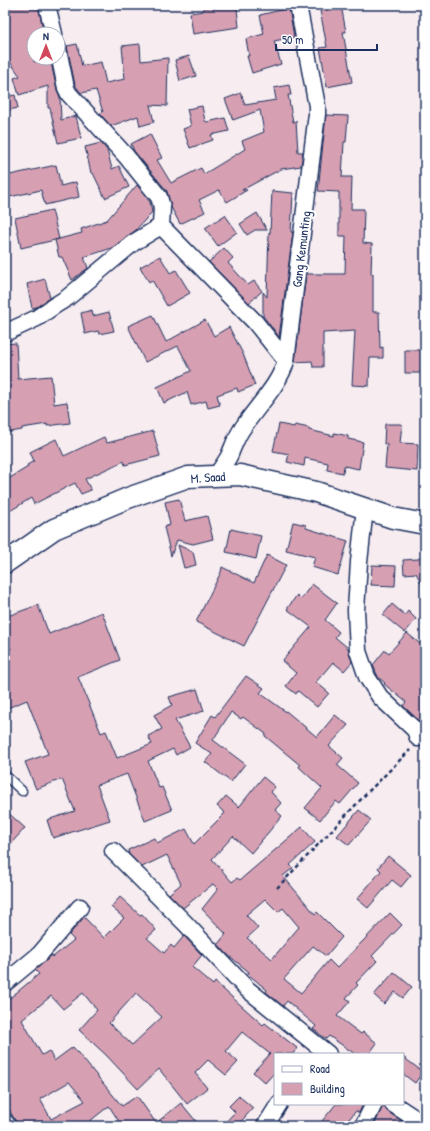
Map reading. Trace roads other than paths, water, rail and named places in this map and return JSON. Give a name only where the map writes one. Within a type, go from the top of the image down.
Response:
[{"type":"street","points":[[47,5],[52,26]]},
{"type":"street","name":"Gang Kemunting","points":[[217,475],[230,455],[234,442],[242,427],[276,382],[284,369],[286,361],[317,114],[317,106],[298,5]]},
{"type":"street","points":[[61,66],[66,88],[69,94],[126,156],[158,197],[162,207],[161,226],[250,317],[286,361]]},
{"type":"street","points":[[5,333],[37,318],[67,298],[132,243],[161,226]]},
{"type":"street","name":"M. Saad","points":[[5,563],[54,529],[128,498],[188,477],[240,475],[316,492],[393,518],[425,524]]},
{"type":"street","points":[[365,508],[359,562],[356,610],[358,651],[367,677],[380,697],[415,730],[418,738]]},
{"type":"street","points":[[112,850],[185,922],[246,988],[327,1053]]},
{"type":"street","points":[[5,982],[40,954],[80,907]]},
{"type":"street","points":[[265,1126],[278,1105]]},
{"type":"street","points":[[363,1126],[374,1105]]},
{"type":"street","points":[[395,1105],[425,1125]]},
{"type":"street","points":[[5,1122],[8,1126]]},
{"type":"lane","points":[[5,775],[22,791]]}]
